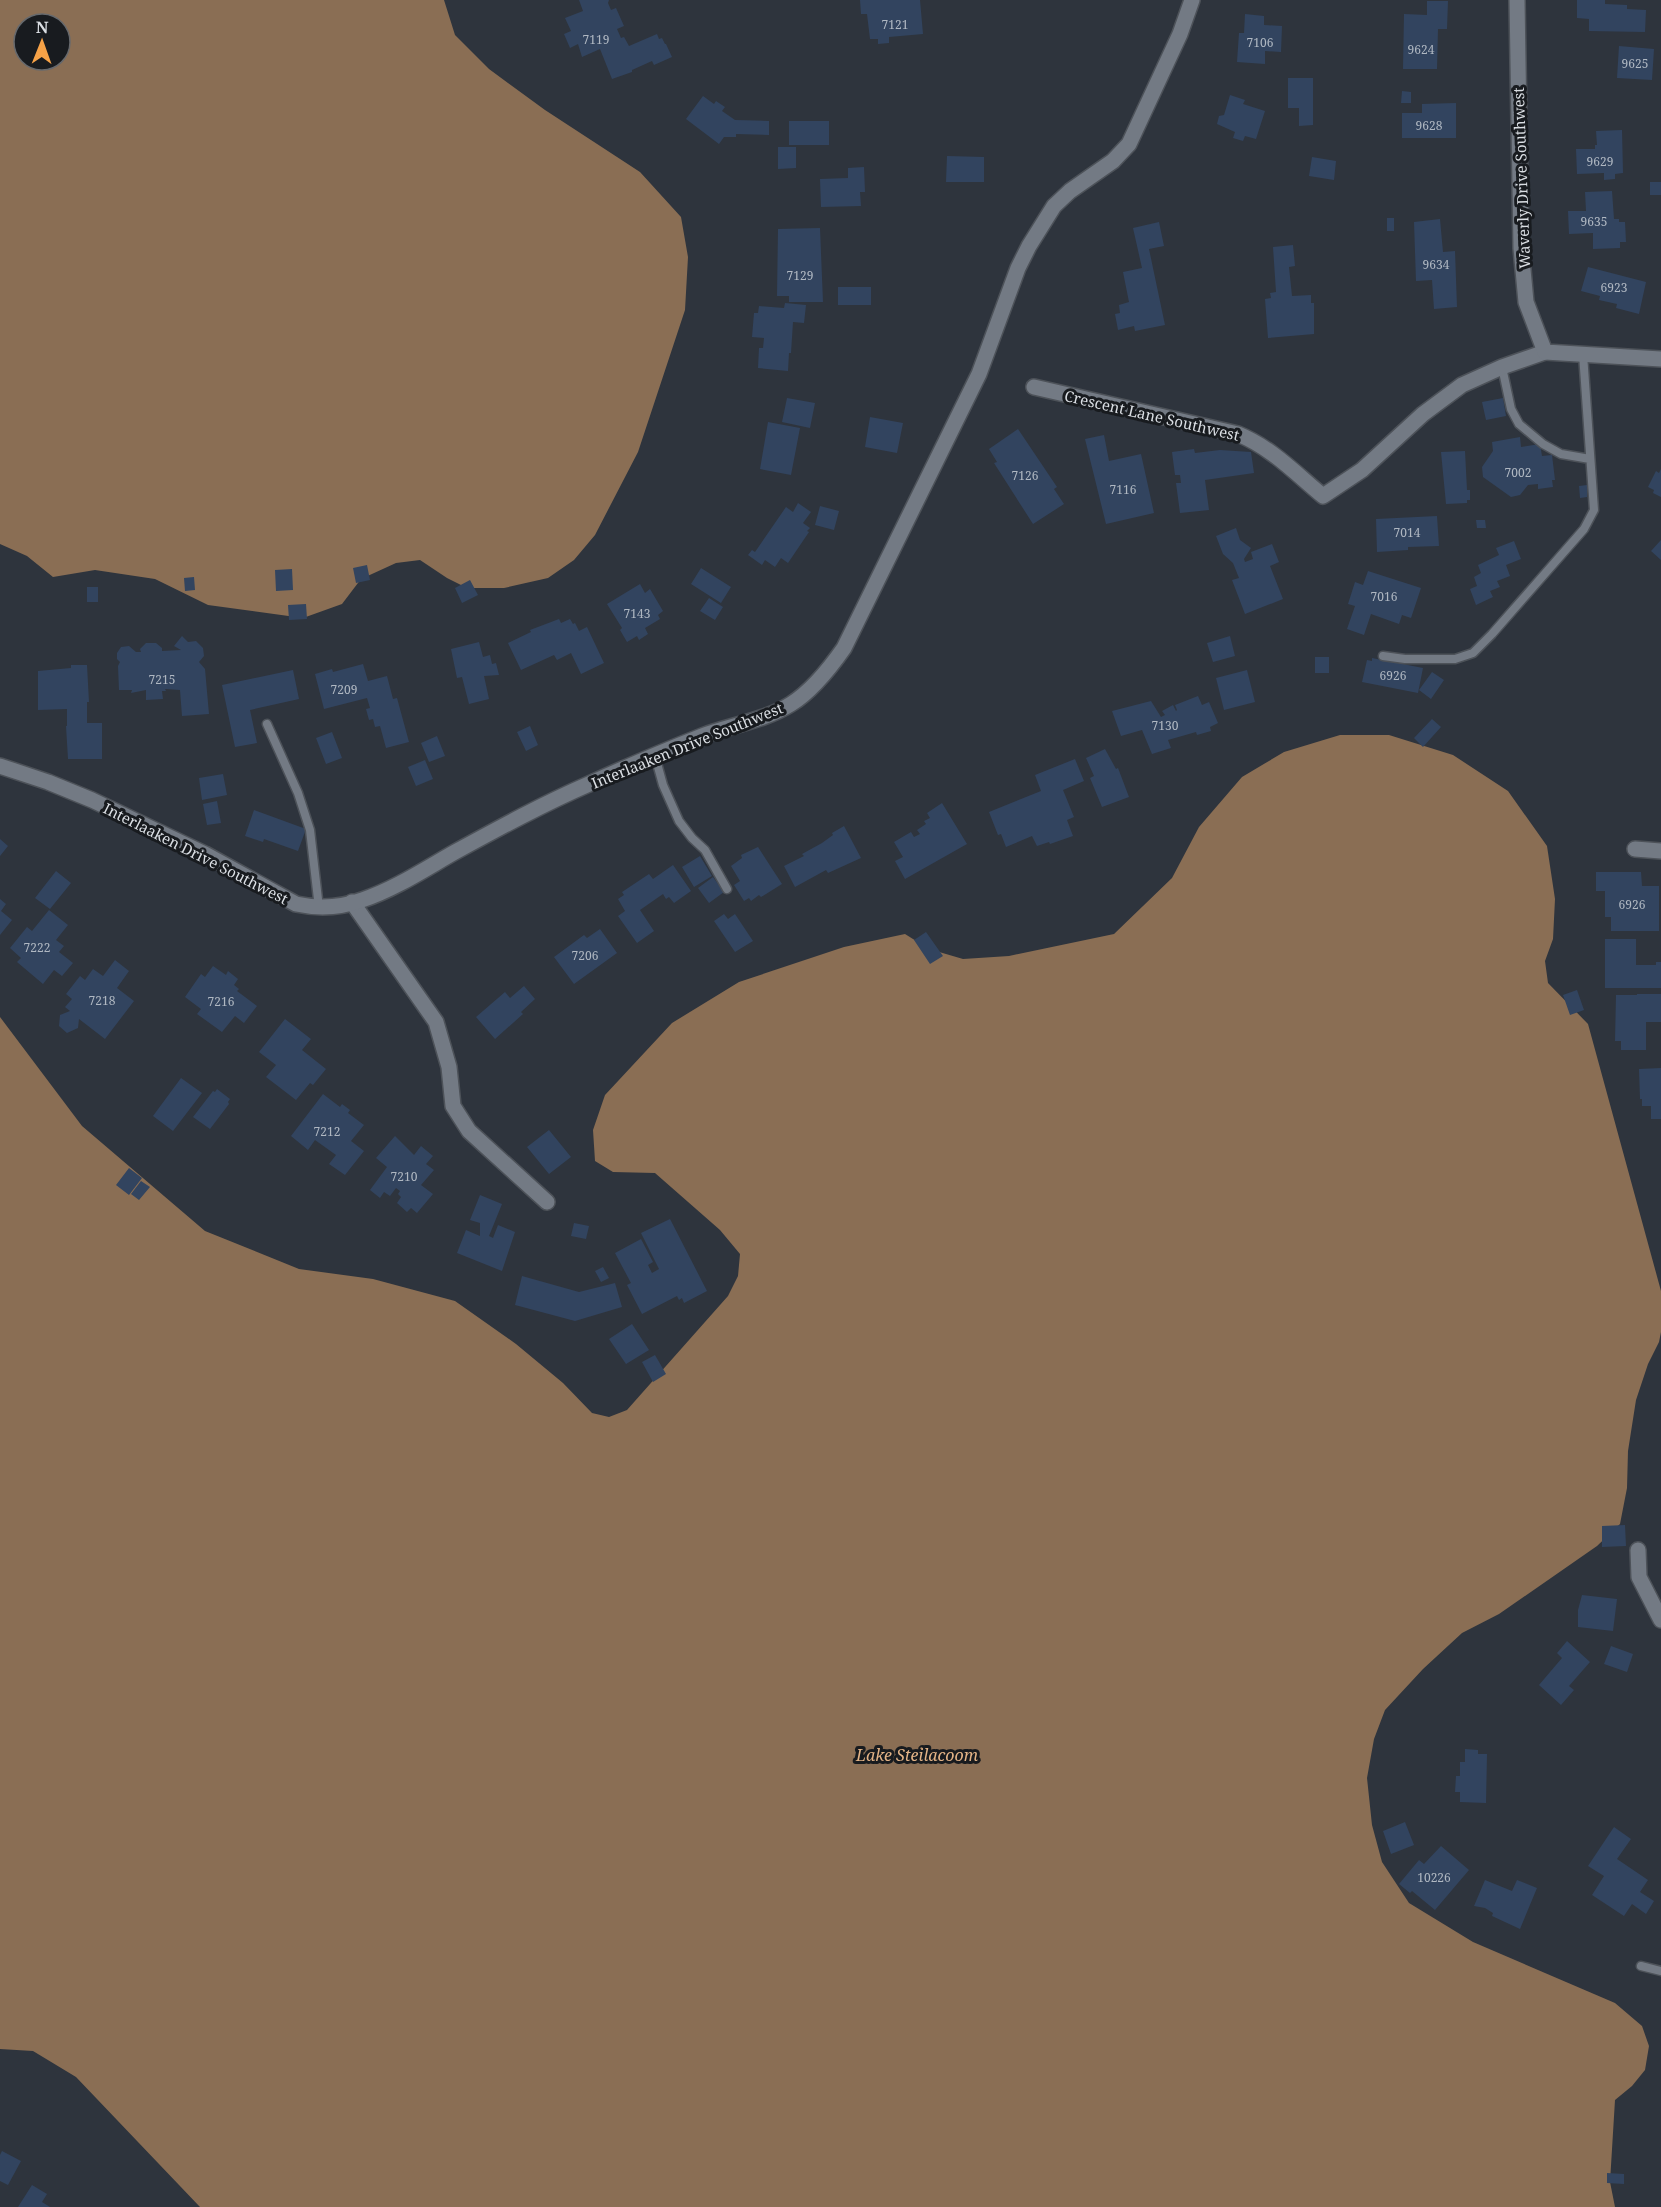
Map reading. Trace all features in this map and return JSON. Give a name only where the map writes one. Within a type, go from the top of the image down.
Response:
[{"type":"street","name":"Interlaaken Drive Southwest","points":[[0,766],[92,800],[205,855],[296,904],[319,908],[343,906],[398,884],[489,833],[588,784],[702,736],[772,714],[793,702],[830,668],[844,648],[979,374],[1018,268],[1029,246],[1053,206],[1070,191],[1113,161],[1129,144],[1180,34],[1192,0]]},
{"type":"street","name":"Waverly Drive Southwest","points":[[1516,0],[1521,248],[1526,302],[1545,352]]},
{"type":"street","points":[[1502,367],[1545,352],[1661,359]]},
{"type":"street","name":"Crescent Lane Southwest","points":[[1034,387],[1238,434],[1258,442],[1290,465],[1323,496],[1362,470],[1423,414],[1462,385],[1502,367]]},
{"type":"street","points":[[1635,849],[1661,852]]},
{"type":"street","points":[[352,903],[436,1022],[448,1067],[453,1106],[470,1131],[547,1202]]},
{"type":"street","points":[[1638,1551],[1639,1576],[1661,1620]]},
{"type":"lane","points":[[1383,656],[1455,659],[1473,653],[1521,602],[1590,520],[1594,510],[1583,354]]},
{"type":"lane","points":[[1502,367],[1511,409],[1519,424],[1543,444],[1561,454],[1590,459]]},
{"type":"lane","points":[[267,724],[298,793],[310,830],[319,908]]},
{"type":"lane","points":[[655,756],[663,785],[679,821],[705,850],[727,889]]},
{"type":"lane","points":[[1641,1966],[1661,1971]]},
{"type":"water","points":[[0,0],[444,0],[455,35],[489,69],[545,110],[640,172],[681,217],[688,257],[685,310],[638,452],[595,535],[574,560],[548,578],[504,588],[467,588],[420,560],[396,563],[361,579],[342,604],[303,618],[208,605],[155,579],[95,570],[53,577],[27,556],[0,544]]},
{"type":"water","name":"Lake Steilacoom","points":[[1340,735],[1389,735],[1453,755],[1508,791],[1547,846],[1555,899],[1553,939],[1545,961],[1548,983],[1588,1024],[1661,1291],[1661,1332],[1636,1400],[1628,1451],[1627,1488],[1620,1524],[1597,1546],[1499,1614],[1462,1633],[1423,1669],[1385,1710],[1374,1739],[1367,1778],[1372,1825],[1382,1862],[1409,1903],[1473,1942],[1615,2003],[1642,2026],[1649,2046],[1645,2070],[1632,2086],[1615,2100],[1610,2182],[1615,2207],[200,2207],[76,2077],[33,2051],[0,2049],[0,1017],[82,1126],[205,1231],[299,1269],[373,1279],[455,1301],[516,1344],[563,1383],[592,1413],[609,1417],[627,1410],[728,1296],[738,1276],[740,1254],[720,1230],[655,1173],[613,1172],[595,1161],[593,1130],[605,1095],[672,1023],[739,982],[844,947],[905,934],[929,949],[963,959],[1009,956],[1114,934],[1172,878],[1199,827],[1242,777],[1284,752]]},
{"type":"building","points":[[579,0],[609,0],[611,10],[616,8],[624,26],[617,29],[621,38],[624,37],[629,46],[657,34],[659,39],[662,38],[666,44],[672,57],[654,65],[652,61],[632,72],[612,79],[600,49],[582,57],[578,44],[570,48],[564,34],[571,31],[565,18],[583,11]]},
{"type":"building","points":[[860,0],[920,0],[923,34],[889,37],[889,43],[878,44],[878,39],[870,39],[867,14],[861,14]]},
{"type":"building","points":[[1577,0],[1605,0],[1605,4],[1627,5],[1627,9],[1646,10],[1645,32],[1589,31],[1589,19],[1577,18]]},
{"type":"building","points":[[1427,1],[1448,1],[1447,29],[1438,29],[1437,69],[1403,69],[1404,14],[1427,15]]},
{"type":"building","points":[[1245,14],[1264,16],[1264,25],[1282,26],[1281,52],[1265,51],[1265,64],[1237,62],[1239,33],[1244,33]]},
{"type":"building","points":[[1619,46],[1654,49],[1652,80],[1617,78]]},
{"type":"building","points":[[1288,78],[1313,78],[1313,125],[1299,126],[1299,108],[1288,108]]},
{"type":"building","points":[[1402,91],[1411,92],[1411,103],[1401,103]]},
{"type":"building","points":[[1230,95],[1245,100],[1243,104],[1265,111],[1256,139],[1245,136],[1243,141],[1233,138],[1235,132],[1217,124],[1219,116],[1224,115]]},
{"type":"building","points":[[703,96],[714,104],[716,101],[725,107],[722,111],[735,120],[769,121],[769,135],[736,134],[736,137],[724,137],[719,144],[686,119]]},
{"type":"building","points":[[1456,103],[1456,138],[1402,138],[1402,113],[1422,113],[1422,104]]},
{"type":"building","points":[[789,121],[829,121],[829,145],[789,145]]},
{"type":"building","points":[[1622,130],[1623,173],[1615,174],[1615,179],[1604,180],[1604,173],[1577,174],[1576,149],[1595,149],[1596,131]]},
{"type":"building","points":[[778,147],[796,147],[796,168],[778,169]]},
{"type":"building","points":[[947,156],[984,157],[984,182],[946,182]]},
{"type":"building","points":[[1312,157],[1336,161],[1334,180],[1309,176]]},
{"type":"building","points":[[864,167],[865,192],[860,192],[861,206],[821,207],[820,179],[848,178],[848,168]]},
{"type":"building","points":[[1650,182],[1661,182],[1661,195],[1650,195]]},
{"type":"building","points":[[1612,191],[1614,219],[1625,222],[1626,242],[1620,242],[1620,248],[1593,249],[1593,233],[1569,234],[1568,211],[1586,211],[1585,192]]},
{"type":"building","points":[[1387,218],[1394,218],[1394,231],[1387,231]]},
{"type":"building","points":[[1440,219],[1443,252],[1455,251],[1457,307],[1434,309],[1432,280],[1416,281],[1414,222]]},
{"type":"building","points":[[1159,222],[1164,246],[1149,249],[1165,325],[1135,331],[1134,326],[1118,330],[1115,314],[1120,313],[1119,305],[1129,302],[1123,272],[1142,268],[1133,228]]},
{"type":"building","points":[[820,228],[823,302],[789,302],[789,296],[777,296],[778,229]]},
{"type":"building","points":[[1293,245],[1295,266],[1289,267],[1292,296],[1311,295],[1311,303],[1314,303],[1314,334],[1268,338],[1265,299],[1271,298],[1270,293],[1276,292],[1273,247]]},
{"type":"building","points":[[1588,267],[1646,282],[1639,314],[1616,308],[1617,304],[1599,300],[1600,296],[1581,291]]},
{"type":"building","points":[[838,287],[871,287],[871,305],[838,305]]},
{"type":"building","points":[[785,303],[806,305],[804,323],[793,322],[788,371],[758,368],[759,348],[763,348],[764,338],[752,337],[754,313],[758,313],[759,306],[784,308]]},
{"type":"building","points":[[787,398],[815,403],[810,428],[782,422]]},
{"type":"building","points":[[1503,398],[1506,416],[1486,420],[1482,402]]},
{"type":"building","points":[[870,417],[903,423],[897,453],[865,447]]},
{"type":"building","points":[[768,422],[800,428],[791,475],[760,469]]},
{"type":"building","points":[[1018,429],[1057,487],[1054,489],[1064,504],[1033,524],[994,463],[997,462],[989,449]]},
{"type":"building","points":[[1104,435],[1109,461],[1141,454],[1154,513],[1106,524],[1085,439]]},
{"type":"building","points":[[1520,437],[1521,447],[1540,444],[1542,456],[1552,455],[1555,480],[1552,480],[1553,487],[1538,489],[1538,484],[1528,485],[1520,495],[1511,497],[1483,477],[1482,467],[1493,451],[1492,442]]},
{"type":"building","points":[[1194,449],[1195,453],[1220,450],[1251,452],[1254,473],[1205,480],[1209,510],[1180,513],[1176,483],[1181,483],[1180,475],[1175,475],[1172,452]]},
{"type":"building","points":[[1465,451],[1467,490],[1470,490],[1470,500],[1467,500],[1467,503],[1446,504],[1441,452]]},
{"type":"building","points":[[1661,469],[1661,497],[1648,487],[1656,471],[1659,473]]},
{"type":"building","points":[[1587,485],[1587,497],[1580,498],[1579,486]]},
{"type":"building","points":[[798,503],[811,512],[803,523],[810,528],[788,563],[781,558],[775,567],[765,560],[762,565],[748,555],[752,550],[755,552],[786,507],[793,512]]},
{"type":"building","points":[[820,506],[839,511],[834,530],[815,525]]},
{"type":"building","points":[[1437,516],[1439,546],[1408,547],[1408,550],[1377,552],[1376,519]]},
{"type":"building","points":[[1476,520],[1485,520],[1486,528],[1477,528]]},
{"type":"building","points":[[1236,528],[1240,540],[1251,548],[1244,559],[1245,562],[1253,559],[1251,552],[1272,544],[1279,562],[1270,566],[1283,599],[1245,614],[1232,580],[1239,578],[1233,563],[1223,554],[1216,536]]},
{"type":"building","points":[[1661,540],[1661,560],[1651,551]]},
{"type":"building","points":[[1514,541],[1521,559],[1506,565],[1510,576],[1497,581],[1500,587],[1490,591],[1493,597],[1476,605],[1470,589],[1477,586],[1474,577],[1481,573],[1478,565],[1499,555],[1496,548]]},
{"type":"building","points":[[367,565],[370,580],[356,583],[353,568]]},
{"type":"building","points":[[701,568],[731,587],[721,603],[691,584]]},
{"type":"building","points":[[292,569],[293,590],[276,591],[275,570]]},
{"type":"building","points":[[1368,571],[1421,588],[1411,618],[1402,615],[1399,624],[1371,614],[1364,635],[1347,629],[1355,606],[1348,604],[1355,582],[1363,585]]},
{"type":"building","points":[[194,577],[195,590],[185,591],[184,578]]},
{"type":"building","points":[[470,580],[478,595],[462,603],[455,588]]},
{"type":"building","points":[[640,584],[645,593],[650,589],[663,611],[658,615],[660,619],[645,628],[648,634],[639,640],[637,636],[627,642],[620,630],[622,628],[607,604]]},
{"type":"building","points":[[87,587],[98,587],[98,602],[87,602]]},
{"type":"building","points":[[709,598],[723,607],[715,620],[700,611]]},
{"type":"building","points":[[306,604],[307,619],[289,620],[288,605]]},
{"type":"building","points":[[559,619],[561,623],[570,619],[579,631],[587,627],[604,663],[581,674],[571,653],[557,660],[554,655],[521,670],[508,643],[531,632],[530,630]]},
{"type":"building","points":[[182,636],[188,642],[196,641],[203,648],[204,656],[199,662],[205,669],[209,714],[182,716],[180,690],[165,689],[166,691],[162,691],[163,699],[146,700],[146,690],[131,693],[132,690],[119,690],[118,666],[120,662],[117,659],[117,653],[121,647],[129,646],[136,652],[141,652],[140,649],[146,643],[156,643],[162,651],[181,650],[174,646]]},
{"type":"building","points":[[1230,636],[1235,656],[1213,662],[1207,643]]},
{"type":"building","points":[[479,642],[483,657],[490,655],[492,664],[496,663],[499,675],[484,676],[489,699],[469,704],[462,677],[457,678],[451,649]]},
{"type":"building","points":[[1315,657],[1329,657],[1329,673],[1315,673]]},
{"type":"building","points":[[1372,658],[1423,668],[1418,693],[1362,682],[1367,660],[1372,661]]},
{"type":"building","points":[[363,664],[368,681],[387,676],[393,699],[397,698],[409,742],[386,748],[380,726],[375,727],[373,719],[369,720],[366,709],[370,708],[367,698],[324,709],[315,674]]},
{"type":"building","points":[[71,665],[87,665],[89,702],[87,702],[87,723],[102,723],[102,759],[68,759],[67,709],[38,710],[38,671],[71,668]]},
{"type":"building","points":[[293,670],[299,699],[250,710],[257,743],[235,747],[222,685]]},
{"type":"building","points":[[1247,670],[1255,702],[1224,710],[1216,678]]},
{"type":"building","points":[[1432,672],[1444,680],[1431,699],[1419,690]]},
{"type":"building","points":[[1198,696],[1202,705],[1209,702],[1218,723],[1210,727],[1211,731],[1197,735],[1196,732],[1168,740],[1171,748],[1152,754],[1142,730],[1121,736],[1112,711],[1151,701],[1161,717],[1165,715],[1162,711],[1173,705],[1176,711],[1175,705]]},
{"type":"building","points":[[1432,719],[1441,727],[1423,747],[1414,738]]},
{"type":"building","points":[[530,726],[538,745],[526,751],[517,732]]},
{"type":"building","points":[[332,732],[342,758],[326,764],[316,738]]},
{"type":"building","points":[[437,736],[445,756],[429,762],[421,743]]},
{"type":"building","points":[[1105,749],[1116,769],[1118,768],[1129,797],[1102,807],[1090,778],[1094,776],[1086,758]]},
{"type":"building","points":[[1075,759],[1084,781],[1063,790],[1074,817],[1067,820],[1073,836],[1037,846],[1032,836],[1006,847],[1001,834],[998,835],[989,812],[1041,791],[1035,775]]},
{"type":"building","points":[[425,760],[433,779],[416,786],[408,767]]},
{"type":"building","points":[[223,774],[227,795],[202,800],[199,778]]},
{"type":"building","points":[[217,801],[221,823],[207,825],[203,804]]},
{"type":"building","points":[[942,803],[967,844],[905,879],[895,861],[903,857],[894,842],[911,832],[914,837],[920,834],[917,830],[926,824],[924,821],[930,818],[927,813]]},
{"type":"building","points":[[254,810],[306,829],[298,851],[264,839],[263,842],[245,836]]},
{"type":"building","points":[[844,826],[861,858],[828,873],[826,870],[795,887],[784,866],[804,856],[802,854],[822,843]]},
{"type":"building","points":[[0,839],[8,846],[0,856]]},
{"type":"building","points":[[758,847],[782,884],[761,897],[759,895],[751,901],[749,898],[744,901],[734,885],[740,881],[731,866],[742,858],[741,855]]},
{"type":"building","points":[[700,856],[712,876],[694,887],[682,867]]},
{"type":"building","points":[[673,865],[691,891],[674,903],[669,897],[666,899],[663,894],[640,910],[654,931],[637,943],[618,916],[625,911],[618,899],[624,895],[622,892],[649,874],[653,879]]},
{"type":"building","points":[[56,871],[71,883],[50,909],[35,898]]},
{"type":"building","points":[[1596,872],[1641,872],[1642,886],[1659,886],[1659,931],[1611,931],[1611,917],[1605,917],[1605,891],[1596,891]]},
{"type":"building","points":[[713,877],[724,892],[709,903],[698,888]]},
{"type":"building","points":[[0,899],[6,904],[1,911],[12,920],[0,935]]},
{"type":"building","points":[[49,910],[68,925],[56,940],[64,946],[59,952],[73,963],[62,976],[54,970],[43,984],[17,962],[21,958],[10,948],[27,927],[32,931]]},
{"type":"building","points":[[724,914],[728,919],[735,914],[753,941],[735,952],[714,921]]},
{"type":"building","points":[[600,929],[617,953],[574,984],[554,957],[584,935],[587,938]]},
{"type":"building","points":[[926,932],[943,956],[930,964],[914,940]]},
{"type":"building","points":[[1605,939],[1636,939],[1636,965],[1656,965],[1656,962],[1661,962],[1661,988],[1605,988]]},
{"type":"building","points":[[115,960],[129,971],[117,988],[134,1001],[105,1039],[79,1019],[78,1028],[67,1033],[59,1026],[60,1015],[70,1011],[65,1007],[72,999],[66,994],[80,976],[85,980],[93,969],[103,976]]},
{"type":"building","points":[[213,966],[226,975],[228,971],[238,979],[234,985],[239,989],[237,991],[257,1006],[244,1023],[235,1016],[222,1032],[197,1014],[201,1009],[185,997],[201,974],[205,977]]},
{"type":"building","points":[[524,986],[535,999],[521,1012],[523,1014],[495,1039],[476,1017],[505,992],[510,998]]},
{"type":"building","points":[[1577,990],[1584,1010],[1570,1015],[1563,995]]},
{"type":"building","points":[[1661,994],[1661,1022],[1646,1022],[1646,1050],[1621,1050],[1621,1041],[1615,1041],[1616,995]]},
{"type":"building","points":[[285,1019],[311,1039],[302,1050],[326,1069],[296,1100],[266,1077],[276,1065],[259,1052]]},
{"type":"building","points":[[1661,1068],[1661,1119],[1651,1119],[1651,1106],[1642,1106],[1642,1099],[1640,1099],[1639,1069]]},
{"type":"building","points":[[181,1078],[202,1093],[173,1131],[153,1116]]},
{"type":"building","points":[[217,1089],[230,1099],[229,1104],[210,1129],[193,1117]]},
{"type":"building","points":[[323,1094],[340,1107],[342,1104],[350,1110],[348,1113],[364,1125],[351,1141],[364,1151],[345,1175],[329,1164],[336,1155],[315,1140],[308,1150],[291,1136]]},
{"type":"building","points":[[549,1130],[571,1157],[549,1174],[527,1147]]},
{"type":"building","points":[[395,1136],[414,1155],[421,1146],[433,1156],[426,1164],[434,1170],[421,1185],[433,1194],[417,1213],[411,1208],[407,1212],[397,1203],[401,1197],[398,1194],[400,1191],[396,1188],[390,1196],[384,1192],[380,1198],[370,1190],[387,1167],[376,1158]]},
{"type":"building","points":[[129,1168],[142,1178],[129,1195],[116,1185]]},
{"type":"building","points":[[141,1181],[150,1187],[139,1200],[131,1194]]},
{"type":"building","points":[[480,1195],[502,1204],[489,1236],[493,1238],[498,1225],[515,1232],[502,1271],[457,1253],[466,1230],[480,1236],[480,1223],[470,1220]]},
{"type":"building","points":[[670,1219],[707,1291],[684,1303],[682,1298],[679,1300],[677,1296],[642,1314],[627,1285],[631,1283],[615,1253],[641,1239],[653,1262],[648,1265],[652,1273],[659,1269],[641,1233]]},
{"type":"building","points":[[574,1223],[589,1226],[586,1239],[571,1236]]},
{"type":"building","points":[[603,1267],[609,1278],[601,1282],[595,1271]]},
{"type":"building","points":[[522,1276],[579,1292],[615,1283],[622,1307],[575,1321],[515,1305]]},
{"type":"building","points":[[632,1324],[649,1350],[626,1364],[609,1339]]},
{"type":"building","points":[[655,1355],[666,1374],[653,1382],[642,1362]]},
{"type":"building","points":[[1625,1525],[1626,1546],[1602,1547],[1602,1526]]},
{"type":"building","points":[[1582,1595],[1617,1599],[1613,1631],[1578,1627],[1578,1610]]},
{"type":"building","points":[[1567,1641],[1590,1662],[1569,1686],[1574,1690],[1561,1705],[1539,1685],[1562,1658],[1557,1653]]},
{"type":"building","points":[[1611,1646],[1633,1654],[1627,1672],[1604,1664]]},
{"type":"building","points":[[1465,1749],[1478,1750],[1478,1754],[1487,1754],[1486,1803],[1460,1802],[1460,1792],[1455,1792],[1456,1776],[1460,1776],[1460,1762],[1465,1762]]},
{"type":"building","points":[[1405,1822],[1414,1845],[1391,1854],[1383,1831]]},
{"type":"building","points":[[1614,1827],[1631,1839],[1617,1859],[1648,1880],[1640,1892],[1654,1901],[1646,1914],[1632,1904],[1624,1916],[1592,1895],[1604,1876],[1588,1866]]},
{"type":"building","points":[[1441,1846],[1469,1870],[1435,1910],[1412,1891],[1410,1893],[1399,1884],[1419,1860],[1424,1864]]},
{"type":"building","points":[[1485,1880],[1512,1891],[1517,1880],[1537,1888],[1520,1929],[1492,1916],[1493,1913],[1485,1908],[1474,1906]]},
{"type":"building","points":[[2,2151],[21,2161],[8,2185],[0,2181]]},
{"type":"building","points":[[1607,2173],[1624,2174],[1624,2184],[1607,2183]]},
{"type":"building","points":[[32,2185],[47,2194],[42,2202],[50,2207],[18,2207]]}]
